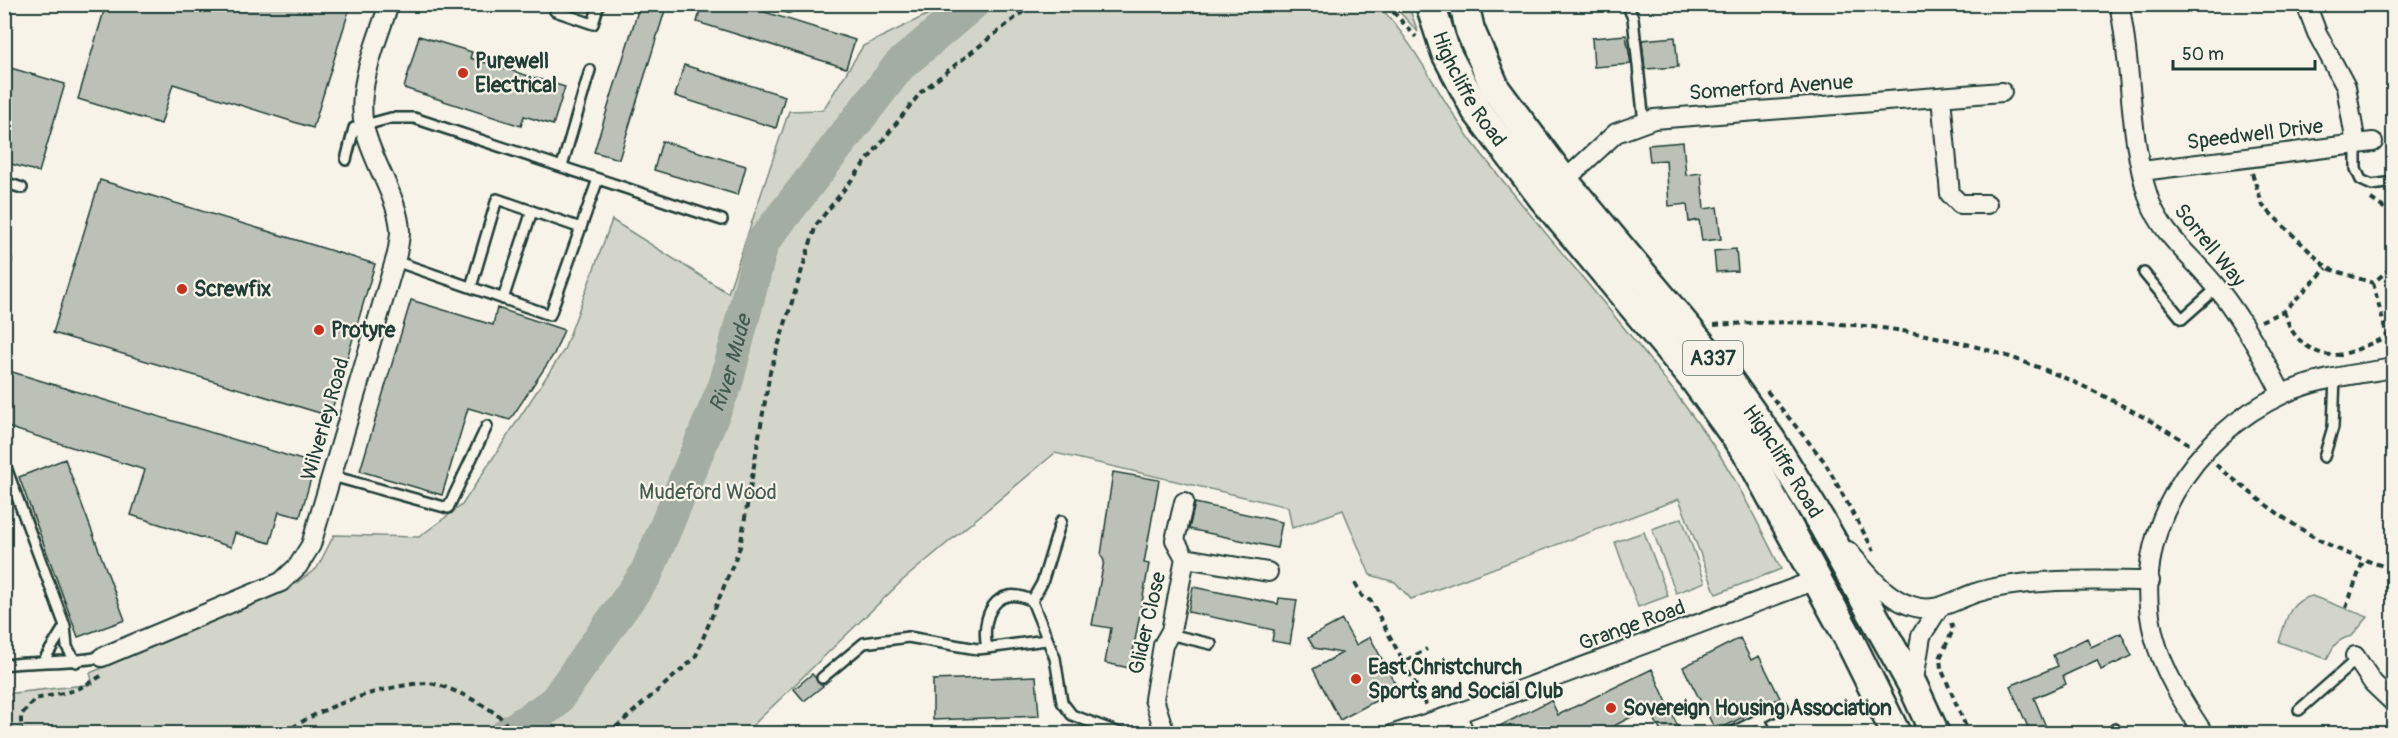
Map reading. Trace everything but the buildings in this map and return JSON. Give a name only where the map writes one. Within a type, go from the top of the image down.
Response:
[{"type":"main road","name":"Highcliffe Road","points":[[1430,4],[1446,53],[1476,110],[1543,198],[1701,388],[1749,455],[1896,734]]},
{"type":"main road","name":"Highcliffe Road","points":[[1464,4],[1470,30],[1496,90],[1564,181],[1715,361],[1771,440],[1824,525],[1912,686],[1935,734]]},
{"type":"street","name":"Wilverley Road","points":[[105,664],[281,582],[298,566],[311,545],[395,261],[400,230],[388,189],[372,155],[363,124],[364,88],[389,4]]},
{"type":"street","name":"Sorrell Way","points":[[2119,4],[2142,171],[2149,199],[2162,226],[2217,288],[2246,327],[2282,394]]},
{"type":"street","points":[[2306,4],[2317,33],[2346,87],[2365,143]]},
{"type":"street","name":"Somerford Avenue","points":[[1564,181],[1616,133],[1654,119],[2002,92]]},
{"type":"street","points":[[1941,97],[1950,194],[1960,204],[1987,204]]},
{"type":"street","name":"Speedwell Drive","points":[[2142,171],[2365,143]]},
{"type":"street","points":[[2204,734],[2177,690],[2154,637],[2150,581],[2155,536],[2166,506],[2201,453],[2232,427],[2282,394],[2335,377],[2394,368]]},
{"type":"street","name":"Glider Close","points":[[1165,734],[1154,699],[1163,645],[1169,634],[1185,558],[1175,540],[1184,502]]},
{"type":"street","points":[[1824,525],[1884,591],[1910,606],[1940,608],[1976,593],[2048,581],[2150,581]]},
{"type":"street","name":"Glider Close","points":[[1185,558],[1268,572]]},
{"type":"street","name":"Grange Road","points":[[1394,734],[1456,714],[1816,580]]},
{"type":"street","points":[[1912,686],[1921,636],[1940,608]]},
{"type":"street","points":[[2356,658],[2373,683],[2394,703]]},
{"type":"street","points":[[1456,714],[1465,734]]},
{"type":"lane","points":[[555,10],[594,24],[599,4]]},
{"type":"lane","points":[[1626,4],[1633,18],[1644,123]]},
{"type":"lane","points":[[562,166],[590,70]]},
{"type":"lane","points":[[346,160],[354,128],[391,118],[414,118],[722,220]]},
{"type":"lane","points":[[2365,143],[2356,170],[2361,180],[2372,185],[2394,183]]},
{"type":"lane","points":[[395,261],[550,315],[598,179]]},
{"type":"lane","points":[[4,182],[22,188]]},
{"type":"lane","points":[[471,287],[497,200],[581,228]]},
{"type":"lane","points":[[503,298],[532,211]]},
{"type":"lane","points":[[2144,273],[2182,319],[2217,288]]},
{"type":"lane","points":[[2324,457],[2333,427],[2335,377]]},
{"type":"lane","points":[[332,476],[448,508],[487,426]]},
{"type":"lane","points":[[4,462],[65,626],[66,647],[76,662]]},
{"type":"lane","points":[[1061,521],[1042,583],[1032,601],[1055,658],[1062,702],[1072,716],[1122,734]]},
{"type":"lane","points":[[987,648],[985,637],[987,619],[994,604],[1005,596],[1013,594],[1032,601]]},
{"type":"lane","points":[[44,660],[65,626]]},
{"type":"lane","points":[[1169,634],[1211,644]]},
{"type":"lane","points":[[822,678],[864,643],[908,637],[977,650],[1046,640]]},
{"type":"lane","points":[[2299,710],[2356,658]]},
{"type":"lane","points":[[4,665],[44,660],[105,664]]},
{"type":"lane","points":[[1729,734],[1783,707]]},
{"type":"lane","points":[[1759,718],[1767,734]]},
{"type":"path","points":[[608,734],[695,658],[700,647],[740,548],[770,372],[816,225],[921,92],[1033,4]]},
{"type":"path","points":[[1386,4],[1422,44]]},
{"type":"path","points":[[2247,158],[2263,206],[2327,268],[2373,283]]},
{"type":"path","points":[[2373,283],[2394,265]]},
{"type":"path","points":[[2246,327],[2284,311],[2327,268]]},
{"type":"path","points":[[2373,283],[2387,336]]},
{"type":"path","points":[[2284,311],[2289,327],[2301,342],[2319,354],[2336,356],[2394,335]]},
{"type":"path","points":[[1707,325],[1864,324],[1952,338],[2062,375],[2201,453],[2284,520],[2333,549],[2363,561],[2394,569]]},
{"type":"path","points":[[2346,608],[2363,561]]},
{"type":"path","points":[[1355,583],[1362,596],[1371,600],[1435,720]]},
{"type":"path","points":[[1940,608],[1953,630],[1941,658],[1941,668],[1969,734]]},
{"type":"path","points":[[1388,670],[1427,648]]},
{"type":"path","points":[[21,734],[21,715],[35,699],[76,690],[105,664]]},
{"type":"path","points":[[284,734],[300,721],[354,697],[428,682],[472,699],[504,721],[510,734]]},
{"type":"green space","name":"Mudeford Wood","points":[[947,5],[1378,5],[1405,37],[1473,143],[1654,365],[1711,442],[1739,488],[1781,569],[1716,594],[1679,499],[1411,599],[1395,582],[1370,575],[1343,510],[1292,528],[1288,507],[1055,453],[903,580],[745,733],[5,733],[5,694],[93,684],[90,673],[285,591],[317,568],[334,535],[419,537],[462,505],[564,350],[612,220],[728,293],[789,111],[823,110],[863,46]]},
{"type":"green space","points":[[1393,5],[1408,5],[1418,32]]},
{"type":"green space","points":[[1682,518],[1705,582],[1676,593],[1652,529]]},
{"type":"green space","points":[[1644,532],[1668,596],[1638,607],[1615,542]]},
{"type":"green space","points":[[2312,596],[2368,617],[2352,636],[2336,644],[2327,659],[2279,642],[2293,607],[2298,602]]},
{"type":"waterway","name":"River Mude","points":[[507,734],[554,703],[646,574],[726,383],[762,243],[899,66],[972,4]]},
{"type":"place","name":"Purewell Electrical","points":[[463,73]]},
{"type":"place","name":"Screwfix","points":[[182,289]]},
{"type":"place","name":"Protyre","points":[[319,330]]},
{"type":"place","name":"East Christchurch Sports and Social Club","points":[[1356,679]]},
{"type":"place","name":"Sovereign Housing Association","points":[[1611,708]]}]
